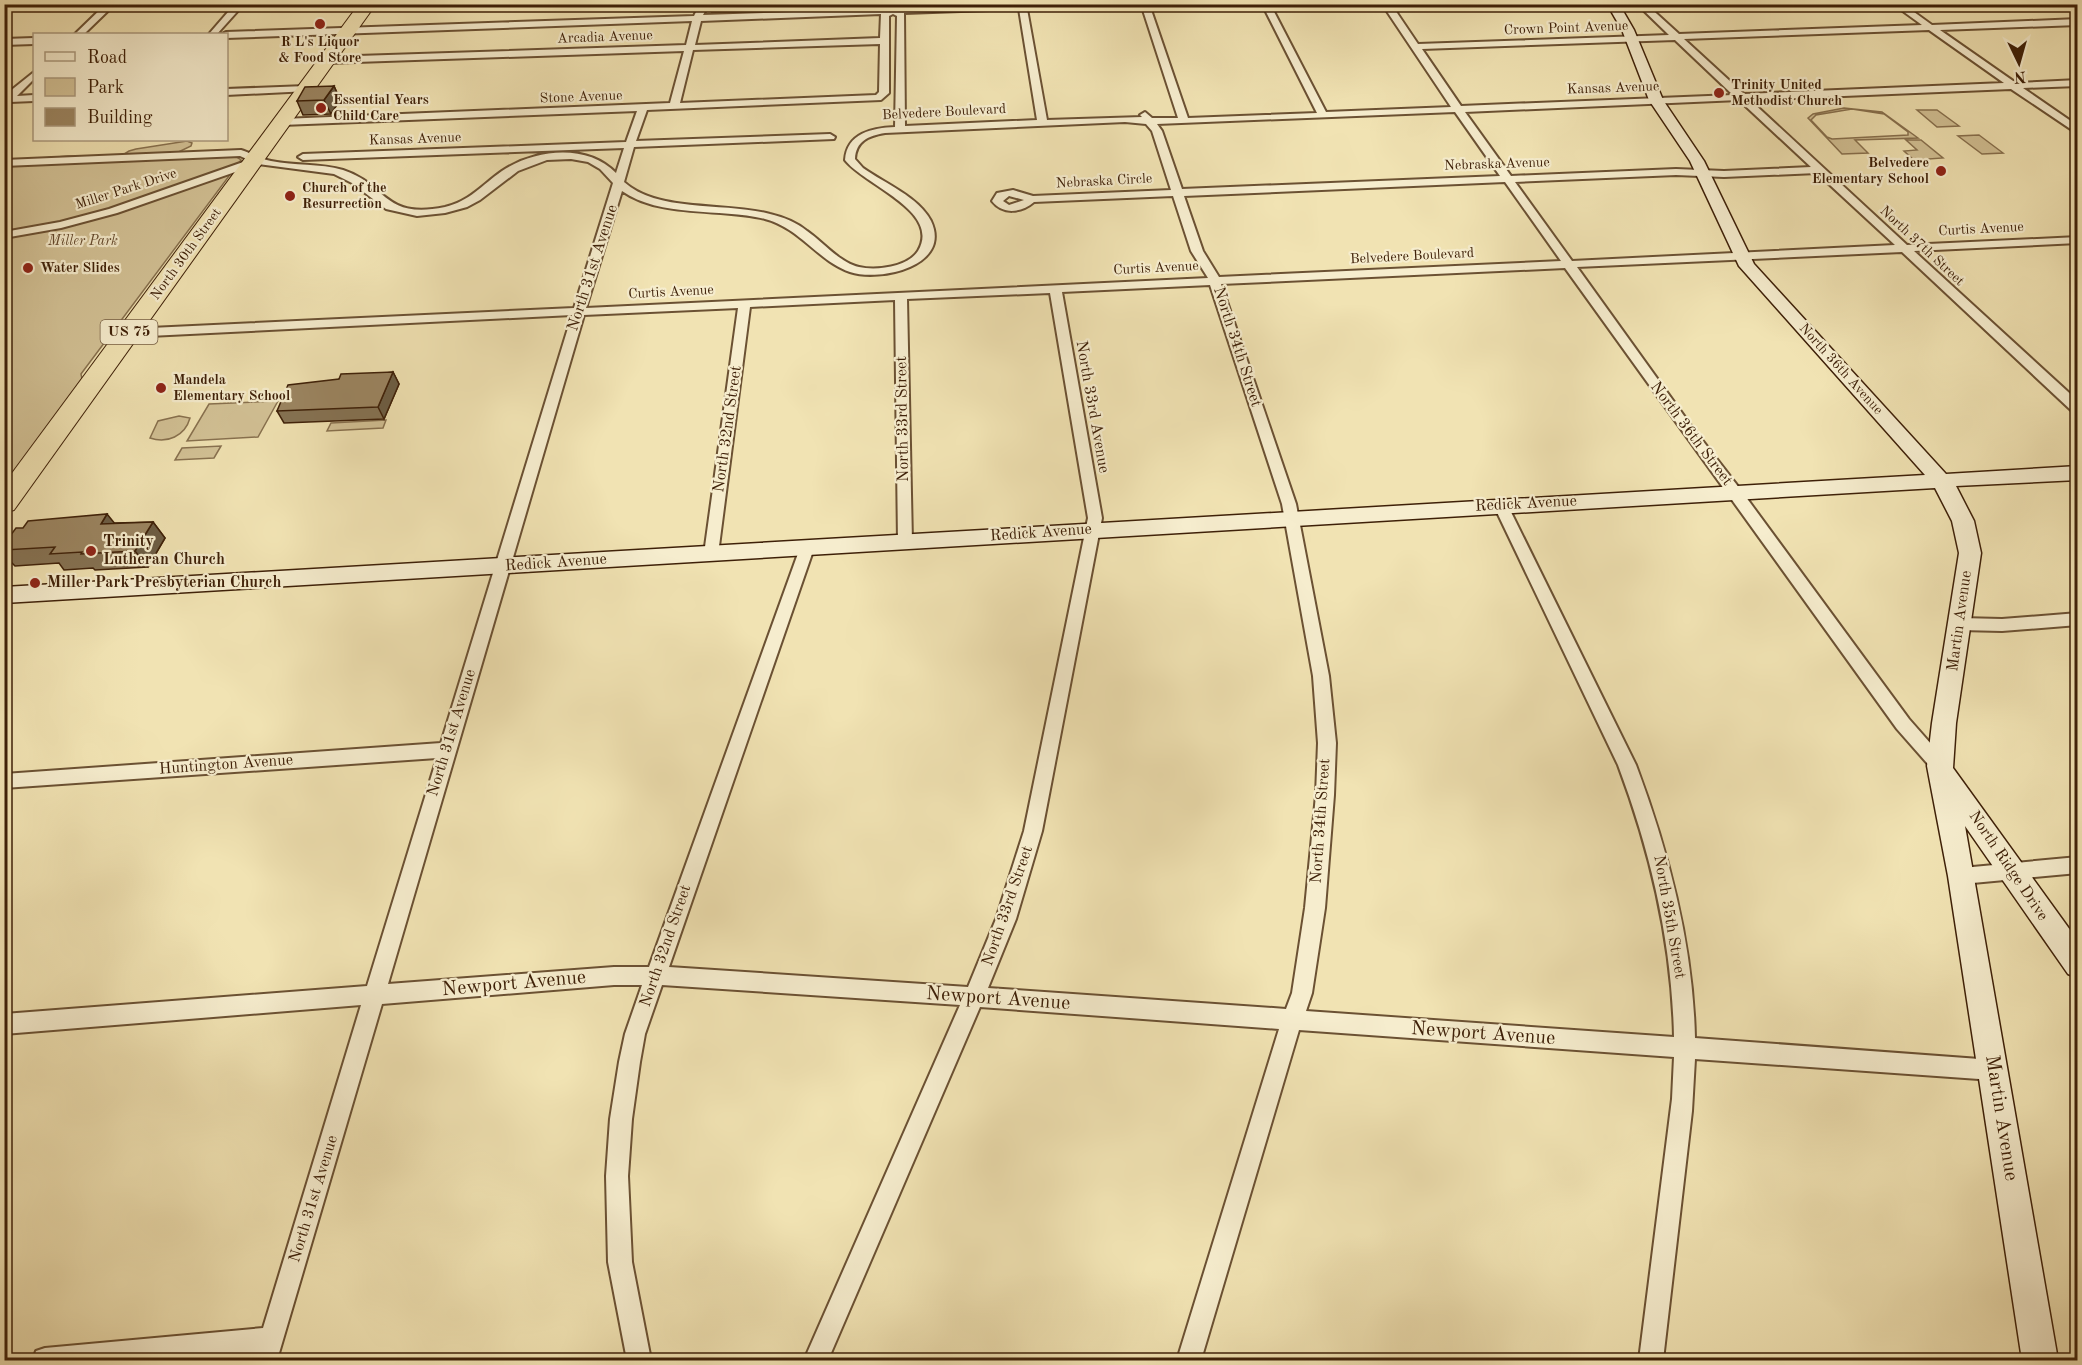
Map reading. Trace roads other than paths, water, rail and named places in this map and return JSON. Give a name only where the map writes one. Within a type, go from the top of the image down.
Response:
[{"type":"highway","name":"North 30th Street","points":[[4,504],[368,4]]},
{"type":"street","points":[[80,33],[111,4]]},
{"type":"street","points":[[214,33],[240,4]]},
{"type":"street","points":[[674,106],[697,18],[705,4]]},
{"type":"street","points":[[228,35],[697,18],[893,8],[1092,4]]},
{"type":"street","points":[[1145,4],[1184,121]]},
{"type":"street","points":[[1266,4],[1323,115]]},
{"type":"street","name":"North 36th Street","points":[[1386,4],[1507,179],[1687,430],[1735,492],[1903,724],[1940,766]]},
{"type":"street","name":"North 36th Avenue","points":[[1613,4],[1628,30],[1656,100],[1703,173],[1741,255],[1762,283],[1943,482]]},
{"type":"street","name":"North 37th Street","points":[[1641,4],[1817,170],[2078,409]]},
{"type":"street","points":[[1897,4],[2078,131]]},
{"type":"street","points":[[1004,113],[1041,117],[1022,6]]},
{"type":"street","points":[[885,41],[885,15],[893,8]]},
{"type":"street","points":[[893,8],[901,15],[901,123],[912,117]]},
{"type":"street","name":"Crown Point Avenue","points":[[1415,47],[2078,22]]},
{"type":"street","points":[[4,42],[33,41]]},
{"type":"street","name":"Arcadia Avenue","points":[[327,60],[885,41]]},
{"type":"street","name":"Stone Avenue","points":[[282,122],[881,98],[884,93],[885,41]]},
{"type":"street","points":[[6,100],[33,76]]},
{"type":"street","name":"Kansas Avenue","points":[[1150,121],[2078,83]]},
{"type":"street","points":[[228,92],[306,89]]},
{"type":"street","points":[[6,100],[33,99]]},
{"type":"street","name":"North 31st Avenue","points":[[268,1350],[376,995],[502,567],[643,108]]},
{"type":"street","name":"Belvedere Boulevard","points":[[850,278],[870,272],[899,268],[924,252],[929,240],[926,223],[915,207],[865,174],[850,160],[851,147],[857,140],[901,123],[1041,117],[1150,121]]},
{"type":"street","points":[[1150,121],[1157,131],[1197,251],[1214,279]]},
{"type":"street","name":"Kansas Avenue","points":[[4,163],[234,153],[244,154],[255,161],[830,137]]},
{"type":"street","points":[[255,161],[338,172],[355,179],[386,205],[414,212],[440,211],[467,204],[485,194],[501,177],[517,168],[556,157],[572,156],[591,160],[605,168],[632,193],[659,202],[755,213],[784,222],[807,234],[844,266],[850,278],[846,298]]},
{"type":"street","name":"Miller Park Drive","points":[[4,235],[61,225],[113,211],[255,161]]},
{"type":"street","name":"Nebraska Avenue","points":[[1177,193],[1507,179],[1817,170]]},
{"type":"street","name":"Nebraska Circle","points":[[1031,199],[1177,193]]},
{"type":"street","points":[[2064,240],[2078,250]]},
{"type":"street","name":"Curtis Avenue","points":[[1741,255],[2078,240]]},
{"type":"street","name":"Belvedere Boulevard","points":[[1214,279],[1741,255]]},
{"type":"street","name":"Curtis Avenue","points":[[129,333],[1214,279]]},
{"type":"street","name":"North 34th Street","points":[[1189,1360],[1302,993],[1315,908],[1327,743],[1320,676],[1292,518],[1214,279]]},
{"type":"street","name":"North 33rd Avenue","points":[[1055,288],[1095,518],[1092,530]]},
{"type":"street","name":"North 33rd Street","points":[[901,296],[905,542]]},
{"type":"street","name":"North 32nd Street","points":[[711,554],[745,303]]},
{"type":"street","name":"Redick Avenue","points":[[4,595],[2078,473]]},
{"type":"street","name":"Martin Avenue","points":[[1940,766],[1944,723],[1970,553],[1969,542],[1957,504],[1943,482]]},
{"type":"street","name":"North 35th Street","points":[[1501,506],[1627,765],[1651,829],[1665,878],[1679,951],[1684,1077],[1651,1360]]},
{"type":"street","name":"North 33rd Street","points":[[816,1360],[974,998],[1006,919],[1033,831],[1092,530]]},
{"type":"street","name":"North 32nd Street","points":[[639,1360],[620,1263],[616,1209],[618,1142],[626,1078],[635,1034],[807,548]]},
{"type":"street","points":[[1960,624],[2002,625],[2078,620]]},
{"type":"street","name":"Huntington Avenue","points":[[4,781],[447,750]]},
{"type":"street","points":[[1940,766],[1962,876],[2078,865]]},
{"type":"street","name":"North Ridge Drive","points":[[1940,766],[2010,871],[2078,965]]},
{"type":"street","name":"Martin Avenue","points":[[1962,876],[2040,1360]]},
{"type":"street","name":"Newport Avenue","points":[[4,1024],[614,976],[655,975],[1993,1070]]},
{"type":"street","points":[[45,1360],[268,1350]]},
{"type":"place","name":"R L's Liquor & Food Store","points":[[320,24]]},
{"type":"place","name":"Trinity United Methodist Church","points":[[1719,93]]},
{"type":"place","name":"Essential Years Child Care","points":[[321,108]]},
{"type":"place","name":"Belvedere Elementary School","points":[[1941,171]]},
{"type":"place","name":"Church of the Resurrection","points":[[290,196]]},
{"type":"place","name":"Water Slides","points":[[28,268]]},
{"type":"place","name":"Mandela Elementary School","points":[[161,388]]},
{"type":"place","name":"Trinity Lutheran Church","points":[[91,551]]},
{"type":"place","name":"Miller Park Presbyterian Church","points":[[35,583]]},
{"type":"park label","name":"Miller Park","points":[[83,241]]}]
